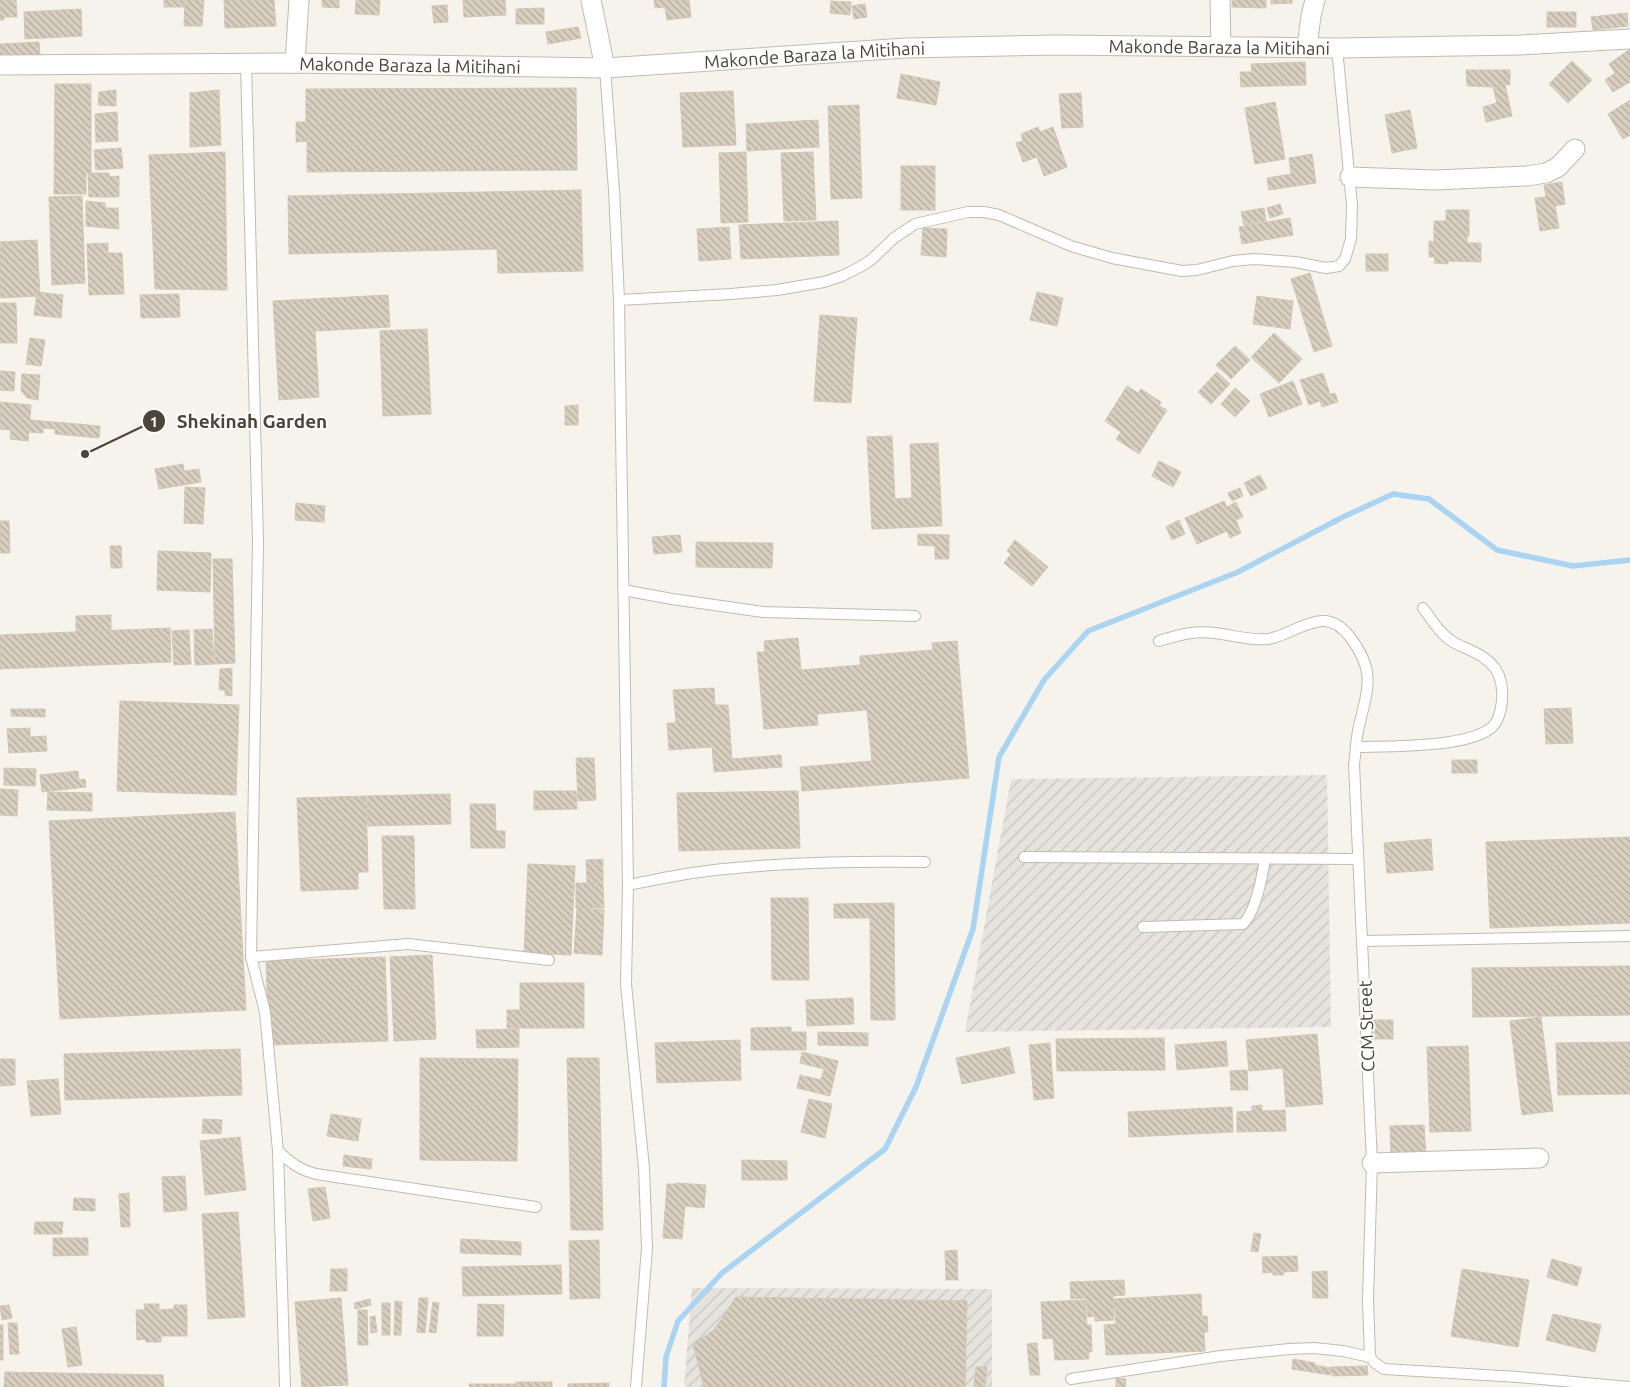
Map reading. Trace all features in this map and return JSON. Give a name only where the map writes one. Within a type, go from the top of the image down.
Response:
[{"type":"street","points":[[296,64],[299,0]]},
{"type":"street","points":[[591,0],[605,68]]},
{"type":"street","points":[[1220,0],[1221,46]]},
{"type":"street","points":[[1307,47],[1315,0]]},
{"type":"street","name":"Makonde Baraza la Mitihani","points":[[0,65],[246,63],[605,68],[906,48],[1056,45],[1337,48],[1520,45],[1630,40]]},
{"type":"street","points":[[1350,177],[1436,180],[1527,176],[1546,173],[1558,167],[1575,149]]},
{"type":"street","points":[[1372,1163],[1539,1158]]},
{"type":"lane","points":[[619,300],[777,290],[824,282],[842,276],[871,260],[894,238],[915,224],[968,212],[984,212],[999,215],[1071,246],[1112,258],[1182,271],[1254,259],[1295,262],[1333,268],[1339,266],[1345,259],[1351,239],[1352,205],[1337,48]]},
{"type":"lane","points":[[246,63],[258,542],[251,958],[265,1012],[278,1151],[285,1387]]},
{"type":"lane","points":[[605,68],[614,190],[619,300],[628,885],[626,984],[644,1168],[647,1248],[636,1387]]},
{"type":"lane","points":[[622,590],[709,605],[764,612],[915,616]]},
{"type":"lane","points":[[1356,747],[1405,746],[1446,742],[1479,736],[1493,727],[1501,712],[1503,690],[1496,669],[1484,657],[1453,642],[1440,631],[1422,608]]},
{"type":"lane","name":"CCM Street","points":[[1159,640],[1187,632],[1267,639],[1280,636],[1311,623],[1332,622],[1340,626],[1360,650],[1368,669],[1368,695],[1359,728],[1354,764],[1372,1163],[1368,1300],[1370,1357]]},
{"type":"lane","points":[[1024,857],[1358,859]]},
{"type":"lane","points":[[1143,927],[1243,924],[1250,918],[1265,858]]},
{"type":"lane","points":[[628,885],[706,871],[790,864],[851,861],[925,862]]},
{"type":"lane","points":[[1363,941],[1630,936]]},
{"type":"lane","points":[[251,958],[408,944],[549,960]]},
{"type":"lane","points":[[278,1151],[293,1165],[316,1174],[536,1207]]},
{"type":"lane","points":[[1071,1379],[1212,1357],[1314,1348],[1343,1351],[1370,1357],[1384,1369],[1518,1377],[1630,1387]]},
{"type":"shaded area","points":[[1327,775],[1331,1027],[965,1032],[1011,779]]},
{"type":"shaded area","points":[[692,1288],[992,1289],[992,1387],[684,1387]]},
{"type":"building","points":[[0,0],[16,0],[17,17],[4,17],[4,20],[0,20]]},
{"type":"building","points":[[164,0],[184,0],[184,7],[164,7]]},
{"type":"building","points":[[185,0],[204,0],[202,26],[184,26]]},
{"type":"building","points":[[224,0],[274,0],[276,26],[225,28]]},
{"type":"building","points":[[322,0],[339,0],[339,8],[322,7]]},
{"type":"building","points":[[356,0],[380,0],[379,15],[355,14]]},
{"type":"building","points":[[463,0],[505,0],[506,15],[464,17]]},
{"type":"building","points":[[654,0],[689,0],[691,17],[667,20],[665,7],[655,8]]},
{"type":"building","points":[[1232,0],[1266,0],[1266,8],[1232,7]]},
{"type":"building","points":[[1271,0],[1292,0],[1292,3],[1271,4]]},
{"type":"building","points":[[831,1],[851,2],[850,15],[830,13]]},
{"type":"building","points":[[865,4],[867,17],[854,19],[852,6]]},
{"type":"building","points":[[447,5],[448,22],[434,23],[432,6]]},
{"type":"building","points":[[544,8],[544,24],[516,24],[516,9]]},
{"type":"building","points":[[81,9],[82,36],[25,39],[24,12]]},
{"type":"building","points":[[1547,12],[1576,12],[1576,27],[1547,27]]},
{"type":"building","points":[[1627,13],[1628,26],[1593,30],[1591,17]]},
{"type":"building","points":[[578,27],[581,38],[548,44],[546,32]]},
{"type":"building","points":[[39,42],[40,58],[0,60],[0,44]]},
{"type":"building","points":[[1630,49],[1630,82],[1613,92],[1605,80],[1615,73],[1609,64]]},
{"type":"building","points":[[1572,61],[1592,80],[1568,103],[1549,84]]},
{"type":"building","points":[[1305,62],[1306,85],[1241,87],[1240,72],[1252,72],[1251,64]]},
{"type":"building","points":[[1466,70],[1510,70],[1510,85],[1505,84],[1493,87],[1467,86]]},
{"type":"building","points":[[901,74],[940,82],[936,105],[897,98]]},
{"type":"building","points":[[55,84],[91,84],[91,173],[86,173],[86,194],[54,194]]},
{"type":"building","points":[[1505,84],[1512,116],[1486,122],[1483,107],[1497,103],[1493,87]]},
{"type":"building","points":[[576,88],[577,170],[307,172],[307,141],[296,142],[296,122],[306,122],[306,89]]},
{"type":"building","points":[[116,90],[116,106],[98,105],[99,92]]},
{"type":"building","points":[[219,90],[221,145],[190,147],[190,93]]},
{"type":"building","points":[[733,91],[736,145],[683,147],[680,93]]},
{"type":"building","points":[[1081,93],[1083,127],[1062,128],[1059,94]]},
{"type":"building","points":[[1630,100],[1630,135],[1623,139],[1608,114]]},
{"type":"building","points":[[1275,102],[1285,159],[1255,164],[1245,108]]},
{"type":"building","points":[[859,105],[862,198],[831,199],[828,106]]},
{"type":"building","points":[[1410,110],[1417,148],[1392,153],[1385,115]]},
{"type":"building","points":[[117,112],[118,141],[96,142],[95,114]]},
{"type":"building","points":[[818,120],[819,147],[747,151],[746,124]]},
{"type":"building","points":[[1038,127],[1040,132],[1053,127],[1067,167],[1044,176],[1037,157],[1023,162],[1016,143],[1023,141],[1021,134]]},
{"type":"building","points":[[121,148],[123,168],[96,170],[94,150]]},
{"type":"building","points":[[225,152],[227,290],[155,289],[149,155]]},
{"type":"building","points":[[746,152],[748,222],[721,223],[719,153]]},
{"type":"building","points":[[813,152],[816,220],[784,221],[781,153]]},
{"type":"building","points":[[1312,154],[1316,183],[1269,190],[1267,178],[1291,174],[1289,158]]},
{"type":"building","points":[[901,166],[935,166],[935,210],[901,210]]},
{"type":"building","points":[[88,173],[109,173],[109,177],[119,176],[119,197],[89,197]]},
{"type":"building","points":[[1562,182],[1565,204],[1555,206],[1559,228],[1540,231],[1535,198],[1546,197],[1544,185]]},
{"type":"building","points":[[581,190],[583,271],[498,273],[497,249],[289,254],[288,196]]},
{"type":"building","points":[[82,196],[85,283],[52,285],[49,197]]},
{"type":"building","points":[[86,201],[105,203],[105,208],[118,208],[119,229],[86,226]]},
{"type":"building","points":[[1280,204],[1283,214],[1270,218],[1267,208]]},
{"type":"building","points":[[1264,208],[1266,221],[1244,225],[1241,212]]},
{"type":"building","points":[[1446,210],[1469,210],[1469,236],[1467,236],[1467,243],[1481,243],[1481,262],[1448,261],[1448,264],[1434,263],[1435,257],[1429,257],[1429,241],[1434,242],[1434,221],[1446,221]]},
{"type":"building","points":[[1290,218],[1293,235],[1242,244],[1239,227]]},
{"type":"building","points":[[838,221],[839,255],[741,259],[739,225]]},
{"type":"building","points":[[729,227],[731,259],[699,261],[697,229]]},
{"type":"building","points":[[923,228],[947,229],[946,257],[921,255]]},
{"type":"building","points":[[37,240],[40,296],[0,298],[0,242]]},
{"type":"building","points":[[108,243],[108,253],[122,253],[124,294],[89,295],[87,244]]},
{"type":"building","points":[[1366,254],[1388,254],[1388,271],[1366,271]]},
{"type":"building","points":[[1310,273],[1332,346],[1314,352],[1291,279]]},
{"type":"building","points":[[37,292],[63,295],[61,318],[34,315]]},
{"type":"building","points":[[1037,292],[1063,298],[1057,326],[1030,320]]},
{"type":"building","points":[[179,294],[180,317],[141,318],[140,295]]},
{"type":"building","points":[[388,295],[390,327],[315,331],[319,397],[279,400],[273,301]]},
{"type":"building","points":[[1257,296],[1293,301],[1290,329],[1253,324]]},
{"type":"building","points":[[0,303],[16,303],[17,343],[0,343]]},
{"type":"building","points":[[820,315],[857,318],[851,403],[814,401]]},
{"type":"building","points":[[427,329],[431,414],[383,416],[380,331]]},
{"type":"building","points":[[1274,333],[1302,359],[1279,383],[1251,357]]},
{"type":"building","points":[[30,338],[45,340],[41,366],[26,364]]},
{"type":"building","points":[[1235,346],[1250,360],[1231,379],[1216,365]]},
{"type":"building","points":[[0,371],[15,372],[14,391],[0,390]]},
{"type":"building","points":[[1217,372],[1230,384],[1211,404],[1198,392]]},
{"type":"building","points":[[1323,373],[1330,394],[1335,393],[1338,402],[1322,407],[1320,401],[1309,405],[1300,380]]},
{"type":"building","points":[[22,374],[40,375],[38,400],[27,398],[22,392]]},
{"type":"building","points":[[1293,381],[1302,404],[1269,417],[1260,394]]},
{"type":"building","points":[[1127,386],[1138,393],[1141,389],[1161,402],[1159,406],[1167,410],[1139,454],[1116,439],[1121,432],[1105,421]]},
{"type":"building","points":[[1235,388],[1250,401],[1235,417],[1221,404]]},
{"type":"building","points":[[0,402],[31,405],[30,420],[100,426],[99,438],[55,434],[55,429],[43,428],[43,433],[29,432],[28,441],[10,439],[11,430],[0,429]]},
{"type":"building","points":[[578,405],[578,425],[565,425],[565,406]]},
{"type":"building","points":[[892,436],[895,499],[912,498],[910,444],[938,443],[942,526],[872,529],[867,437]]},
{"type":"building","points":[[1159,461],[1181,472],[1173,487],[1152,476]]},
{"type":"building","points":[[183,464],[184,471],[199,469],[201,482],[159,489],[155,469]]},
{"type":"building","points":[[1260,475],[1267,488],[1251,496],[1244,483]]},
{"type":"building","points":[[185,487],[205,488],[203,524],[184,523]]},
{"type":"building","points":[[1240,488],[1243,496],[1232,501],[1228,493]]},
{"type":"building","points":[[1224,501],[1227,507],[1236,502],[1243,517],[1236,520],[1241,533],[1230,538],[1227,531],[1197,544],[1185,518]]},
{"type":"building","points":[[296,503],[325,506],[324,522],[295,520]]},
{"type":"building","points":[[1179,520],[1185,534],[1172,540],[1166,527]]},
{"type":"building","points":[[0,521],[9,521],[10,553],[0,553]]},
{"type":"building","points":[[918,534],[949,535],[949,559],[935,559],[935,546],[918,545]]},
{"type":"building","points":[[680,535],[682,552],[654,554],[652,537]]},
{"type":"building","points":[[1015,540],[1048,567],[1032,586],[1004,563],[1011,554],[1007,551]]},
{"type":"building","points":[[696,542],[773,543],[772,568],[696,567]]},
{"type":"building","points":[[110,546],[121,546],[122,568],[111,568]]},
{"type":"building","points":[[158,551],[211,553],[210,592],[157,590]]},
{"type":"building","points":[[213,559],[232,559],[235,663],[215,664]]},
{"type":"building","points":[[111,615],[111,631],[76,632],[76,616]]},
{"type":"building","points":[[170,628],[171,662],[0,669],[0,635]]},
{"type":"building","points":[[212,629],[214,664],[195,665],[194,630]]},
{"type":"building","points":[[189,630],[191,664],[174,665],[172,631]]},
{"type":"building","points":[[798,638],[801,670],[860,665],[860,656],[933,650],[932,643],[957,641],[969,778],[802,791],[800,767],[872,761],[867,710],[817,714],[818,725],[764,729],[757,652],[765,652],[764,641]]},
{"type":"building","points":[[232,668],[232,696],[225,695],[225,690],[219,690],[220,669]]},
{"type":"building","points":[[714,688],[715,705],[728,705],[732,759],[781,755],[782,767],[714,772],[712,747],[669,750],[667,723],[676,723],[673,690]]},
{"type":"building","points":[[120,701],[239,705],[236,795],[117,791]]},
{"type":"building","points":[[1571,708],[1573,743],[1546,744],[1544,709]]},
{"type":"building","points":[[11,709],[45,709],[45,717],[11,716]]},
{"type":"building","points":[[30,728],[30,737],[46,736],[47,751],[9,753],[7,729]]},
{"type":"building","points":[[576,758],[594,758],[596,800],[578,801]]},
{"type":"building","points":[[1452,760],[1477,760],[1477,773],[1452,773]]},
{"type":"building","points":[[4,768],[36,769],[35,786],[4,785]]},
{"type":"building","points":[[78,771],[79,780],[85,779],[86,787],[42,792],[40,775]]},
{"type":"building","points":[[0,789],[18,790],[17,816],[0,815]]},
{"type":"building","points":[[534,791],[576,791],[577,809],[534,810]]},
{"type":"building","points":[[798,791],[800,848],[679,851],[677,793]]},
{"type":"building","points":[[48,792],[92,793],[92,811],[47,810]]},
{"type":"building","points":[[450,794],[451,824],[368,826],[367,796]]},
{"type":"building","points":[[366,796],[368,872],[358,872],[358,889],[301,891],[297,798]]},
{"type":"building","points":[[470,804],[495,804],[496,831],[505,831],[505,848],[471,848]]},
{"type":"building","points":[[235,812],[246,1010],[60,1019],[49,821]]},
{"type":"building","points":[[382,836],[414,836],[415,909],[384,909]]},
{"type":"building","points":[[1630,837],[1630,923],[1490,928],[1486,842]]},
{"type":"building","points":[[1431,839],[1433,870],[1387,873],[1384,843]]},
{"type":"building","points":[[603,859],[603,882],[587,883],[586,860]]},
{"type":"building","points":[[528,864],[575,866],[571,955],[524,953]]},
{"type":"building","points":[[576,883],[603,883],[604,908],[576,908]]},
{"type":"building","points":[[771,898],[808,898],[809,980],[772,980]]},
{"type":"building","points":[[894,903],[895,1020],[871,1020],[870,918],[834,918],[834,904]]},
{"type":"building","points":[[577,908],[604,910],[602,955],[574,953]]},
{"type":"building","points":[[432,955],[436,1039],[394,1041],[390,957]]},
{"type":"building","points":[[385,957],[388,1041],[269,1045],[266,961]]},
{"type":"building","points":[[1630,966],[1630,1015],[1473,1017],[1472,968]]},
{"type":"building","points":[[520,983],[584,983],[584,1028],[507,1028],[507,1010],[520,1010]]},
{"type":"building","points":[[853,998],[854,1024],[807,1026],[806,1000]]},
{"type":"building","points":[[1541,1017],[1553,1111],[1522,1115],[1510,1021]]},
{"type":"building","points":[[1370,1020],[1393,1020],[1393,1039],[1370,1039]]},
{"type":"building","points":[[791,1027],[791,1032],[806,1032],[806,1050],[751,1050],[751,1028]]},
{"type":"building","points":[[519,1029],[519,1047],[477,1048],[476,1030]]},
{"type":"building","points":[[818,1032],[868,1033],[868,1046],[818,1045]]},
{"type":"building","points":[[1317,1034],[1323,1104],[1286,1107],[1283,1068],[1249,1071],[1246,1040]]},
{"type":"building","points":[[1164,1038],[1165,1070],[1057,1071],[1056,1039]]},
{"type":"building","points":[[740,1040],[741,1080],[657,1083],[655,1043]]},
{"type":"building","points":[[1226,1041],[1228,1066],[1177,1070],[1175,1045]]},
{"type":"building","points":[[1630,1042],[1630,1094],[1558,1095],[1556,1043]]},
{"type":"building","points":[[1050,1043],[1054,1098],[1034,1100],[1029,1045]]},
{"type":"building","points":[[1468,1046],[1471,1131],[1430,1132],[1427,1047]]},
{"type":"building","points":[[1009,1047],[1015,1073],[962,1084],[956,1058]]},
{"type":"building","points":[[240,1049],[242,1095],[65,1100],[64,1054]]},
{"type":"building","points":[[802,1052],[838,1061],[830,1096],[797,1088],[800,1075],[821,1080],[824,1069],[800,1063]]},
{"type":"building","points":[[420,1058],[518,1059],[517,1161],[420,1160]]},
{"type":"building","points":[[567,1058],[599,1058],[603,1230],[571,1230]]},
{"type":"building","points":[[0,1059],[15,1059],[15,1085],[0,1086]]},
{"type":"building","points":[[1247,1070],[1248,1090],[1231,1090],[1230,1071]]},
{"type":"building","points":[[58,1079],[61,1114],[31,1116],[27,1081]]},
{"type":"building","points":[[809,1099],[832,1104],[825,1138],[801,1132]]},
{"type":"building","points":[[1262,1105],[1262,1111],[1285,1110],[1286,1131],[1237,1132],[1237,1112],[1252,1111],[1252,1106]]},
{"type":"building","points":[[1232,1107],[1233,1132],[1129,1137],[1128,1112]]},
{"type":"building","points":[[331,1114],[361,1119],[358,1141],[327,1136]]},
{"type":"building","points":[[203,1119],[222,1120],[221,1134],[202,1133]]},
{"type":"building","points":[[1424,1125],[1426,1156],[1391,1157],[1390,1126]]},
{"type":"building","points":[[240,1137],[246,1190],[205,1195],[200,1141]]},
{"type":"building","points":[[344,1155],[372,1159],[371,1169],[343,1166]]},
{"type":"building","points":[[742,1160],[787,1161],[787,1180],[742,1180]]},
{"type":"building","points":[[185,1176],[187,1210],[164,1212],[162,1177]]},
{"type":"building","points":[[667,1184],[706,1185],[704,1208],[685,1206],[682,1239],[663,1238]]},
{"type":"building","points":[[325,1187],[330,1218],[313,1221],[308,1189]]},
{"type":"building","points":[[129,1193],[130,1227],[121,1227],[119,1194]]},
{"type":"building","points":[[74,1198],[95,1199],[95,1211],[73,1210]]},
{"type":"building","points":[[238,1212],[245,1317],[208,1319],[202,1214]]},
{"type":"building","points":[[35,1222],[63,1222],[62,1234],[34,1234]]},
{"type":"building","points":[[1254,1233],[1261,1234],[1258,1252],[1251,1251]]},
{"type":"building","points":[[53,1238],[88,1238],[88,1255],[53,1256]]},
{"type":"building","points":[[461,1239],[521,1242],[521,1255],[460,1253]]},
{"type":"building","points":[[599,1240],[600,1298],[570,1299],[569,1241]]},
{"type":"building","points":[[957,1250],[958,1280],[946,1280],[945,1251]]},
{"type":"building","points":[[1297,1256],[1298,1271],[1283,1272],[1284,1275],[1273,1275],[1273,1272],[1263,1273],[1262,1257]]},
{"type":"building","points":[[1552,1259],[1582,1268],[1577,1286],[1547,1277]]},
{"type":"building","points":[[561,1265],[562,1294],[463,1296],[462,1267]]},
{"type":"building","points":[[331,1269],[347,1269],[347,1291],[330,1291]]},
{"type":"building","points":[[1462,1269],[1529,1280],[1518,1347],[1451,1336]]},
{"type":"building","points":[[1327,1271],[1328,1298],[1313,1298],[1312,1272]]},
{"type":"building","points":[[1124,1280],[1125,1295],[1113,1296],[1114,1320],[1095,1321],[1095,1316],[1088,1317],[1086,1298],[1071,1299],[1070,1282]]},
{"type":"building","points":[[1201,1294],[1202,1316],[1207,1316],[1208,1332],[1204,1332],[1205,1351],[1106,1355],[1104,1325],[1116,1324],[1114,1299]]},
{"type":"building","points":[[736,1297],[967,1301],[965,1387],[704,1387],[693,1344],[714,1330]]},
{"type":"building","points":[[341,1298],[348,1385],[302,1387],[295,1302]]},
{"type":"building","points":[[419,1298],[428,1298],[425,1333],[417,1332]]},
{"type":"building","points":[[370,1299],[371,1305],[355,1309],[354,1303]]},
{"type":"building","points":[[1085,1300],[1087,1325],[1091,1325],[1092,1352],[1088,1352],[1089,1359],[1055,1360],[1053,1338],[1043,1339],[1041,1302]]},
{"type":"building","points":[[395,1301],[402,1302],[401,1335],[394,1335]]},
{"type":"building","points":[[433,1302],[439,1303],[436,1333],[429,1332]]},
{"type":"building","points":[[382,1303],[390,1303],[390,1335],[382,1335]]},
{"type":"building","points":[[144,1304],[159,1304],[159,1310],[174,1309],[174,1305],[187,1305],[187,1336],[161,1336],[161,1342],[146,1342],[145,1339],[137,1340],[136,1310],[145,1310]]},
{"type":"building","points":[[478,1304],[504,1305],[503,1336],[477,1336]]},
{"type":"building","points":[[9,1305],[12,1318],[2,1320],[0,1306]]},
{"type":"building","points":[[358,1310],[367,1310],[368,1345],[358,1345]]},
{"type":"building","points":[[1553,1314],[1601,1325],[1595,1352],[1546,1340]]},
{"type":"building","points":[[375,1316],[377,1332],[371,1333],[370,1317]]},
{"type":"building","points":[[8,1323],[17,1323],[19,1354],[10,1354]]},
{"type":"building","points":[[0,1325],[3,1325],[3,1360],[0,1360]]},
{"type":"building","points":[[76,1327],[82,1365],[68,1367],[62,1329]]},
{"type":"building","points":[[1037,1343],[1040,1375],[1030,1375],[1027,1344]]},
{"type":"building","points":[[1293,1359],[1331,1368],[1330,1375],[1292,1369]]},
{"type":"building","points":[[1367,1366],[1368,1375],[1332,1376],[1331,1367]]},
{"type":"building","points":[[976,1367],[987,1367],[985,1387],[974,1387]]},
{"type":"building","points":[[5,1372],[163,1375],[164,1387],[4,1387]]},
{"type":"building","points":[[1116,1378],[1126,1379],[1125,1387],[1116,1387]]},
{"type":"building","points":[[516,1382],[552,1382],[552,1387],[516,1387]]},
{"type":"building","points":[[609,1383],[609,1387],[568,1387],[568,1384]]},
{"type":"building","points":[[469,1384],[516,1384],[516,1387],[470,1387]]},
{"type":"waterway","points":[[664,1387],[666,1357],[678,1321],[722,1273],[885,1149],[916,1087],[973,929],[999,757],[1044,680],[1088,631],[1238,572],[1343,517],[1393,494],[1429,499],[1497,550],[1573,566],[1630,560]]},
{"type":"place","name":"Shekinah Garden","points":[[85,454]]}]
